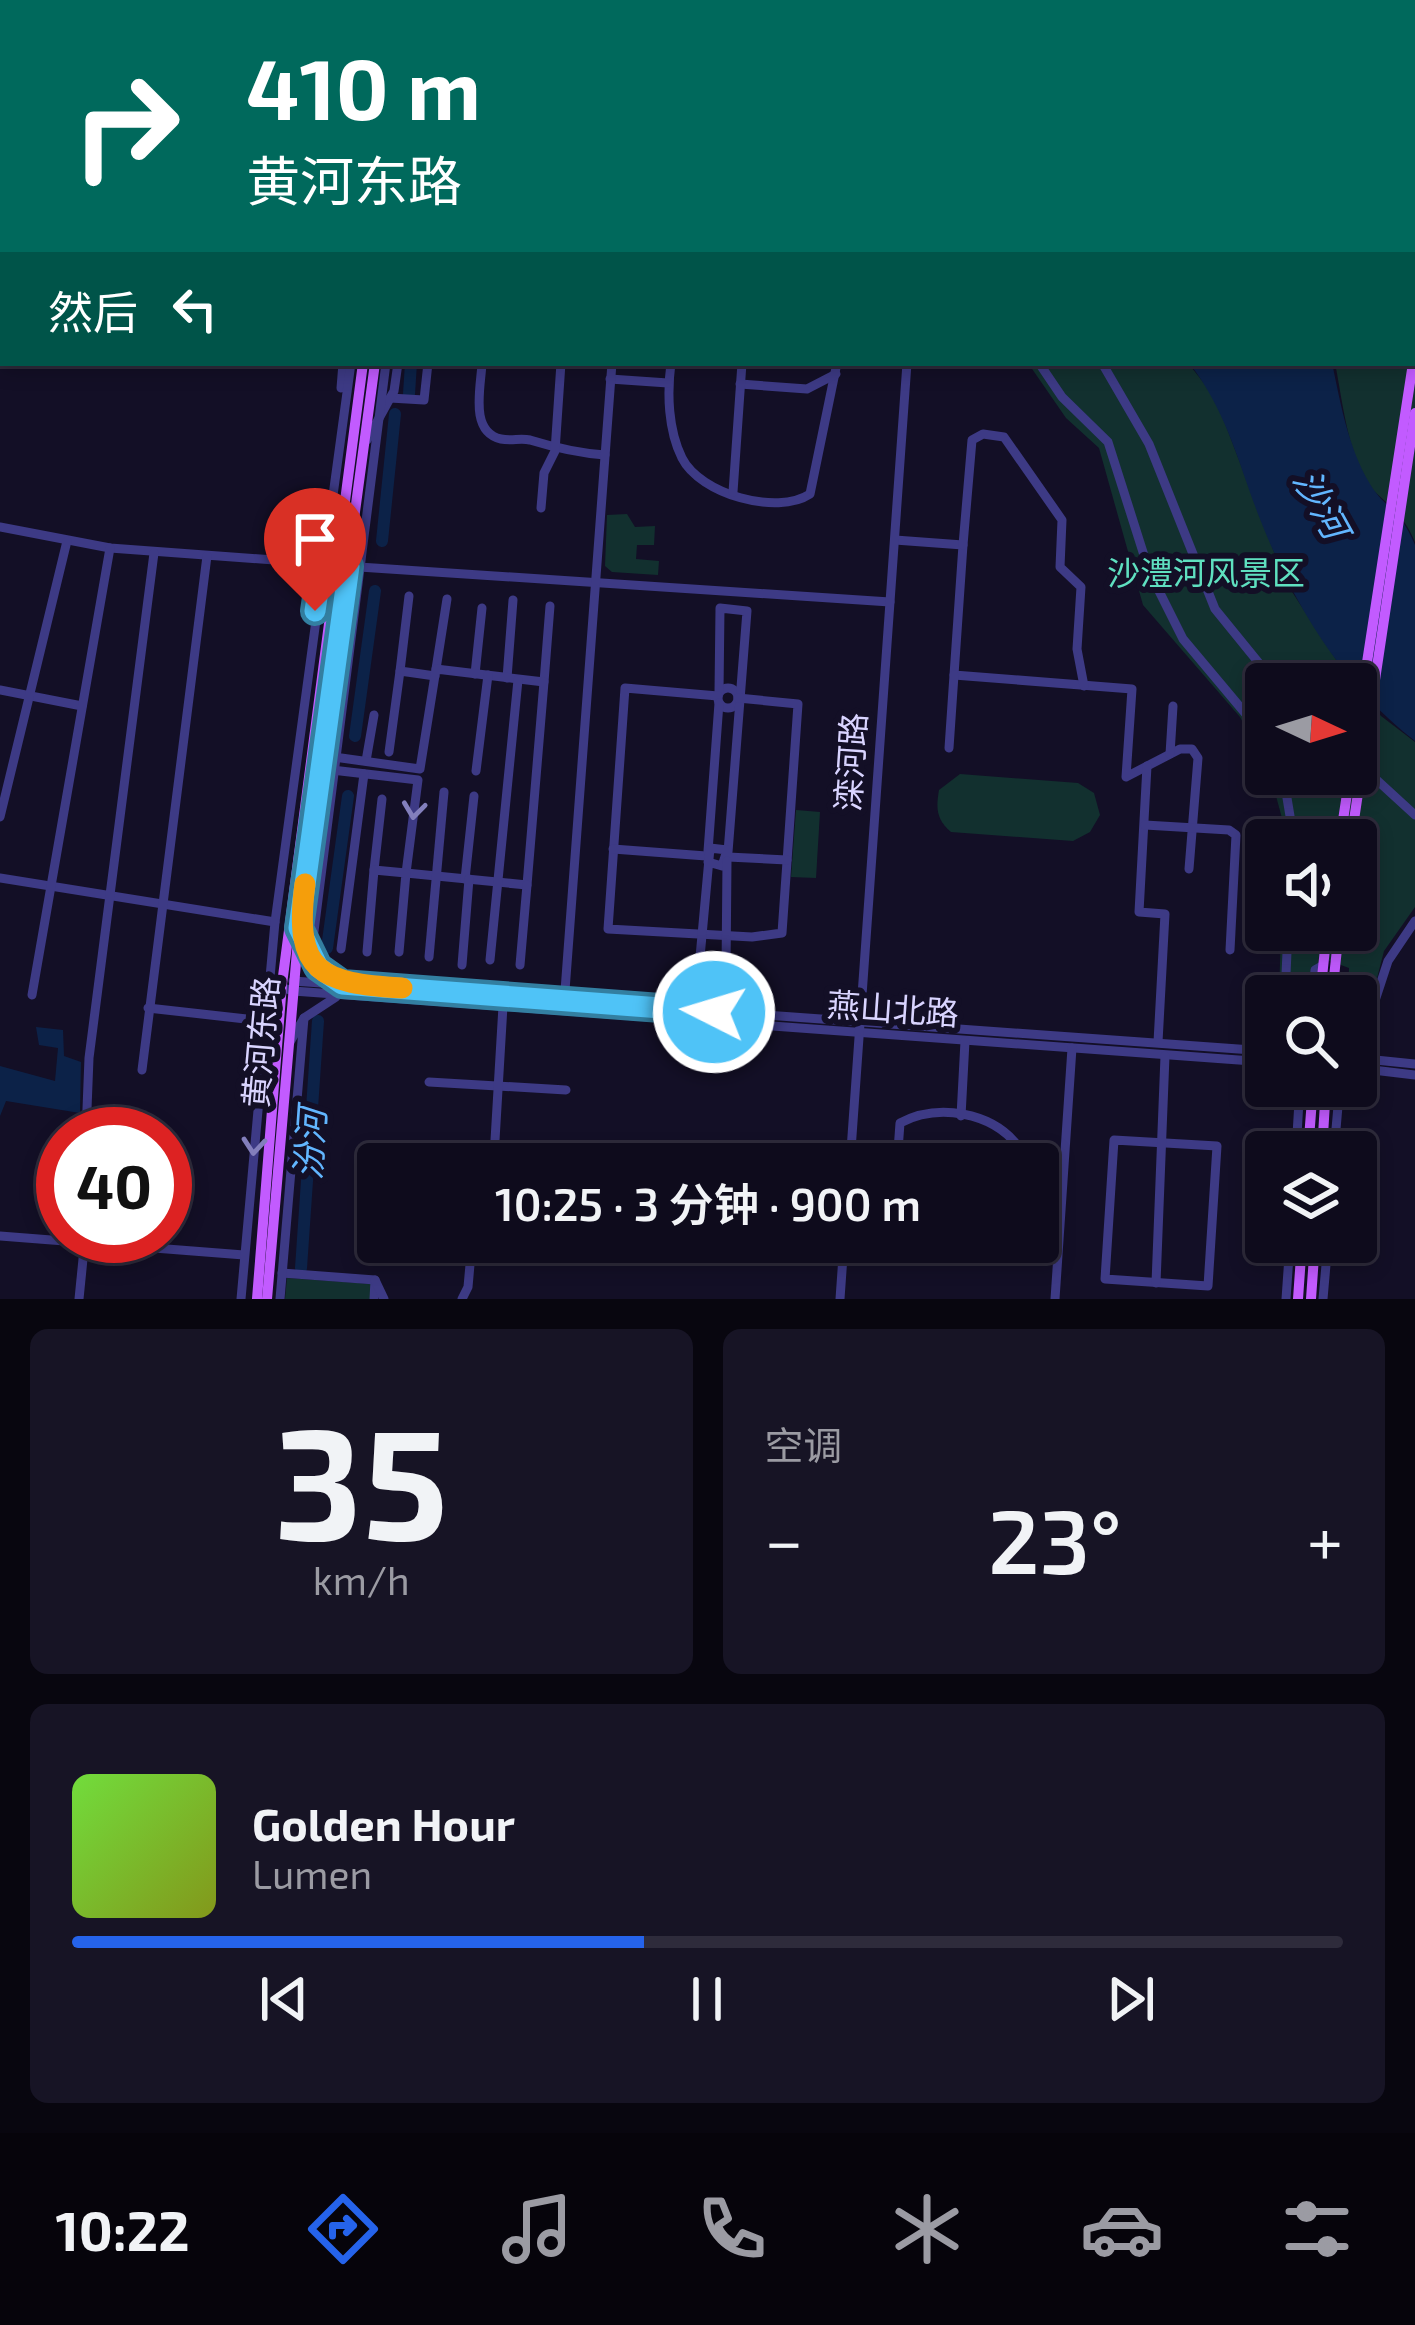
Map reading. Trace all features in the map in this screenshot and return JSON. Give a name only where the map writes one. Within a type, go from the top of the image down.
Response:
[{"type":"main road","name":"黄河东路","points":[[267,1299],[290,985],[354,566],[363,366]]},
{"type":"main road","name":"黄河东路","points":[[257,1299],[328,564],[374,366]]},
{"type":"main road","points":[[1375,663],[1412,366]]},
{"type":"main road","points":[[1368,663],[1406,435],[1415,413]]},
{"type":"main road","points":[[1298,1299],[1301,1263]]},
{"type":"main road","points":[[1311,1299],[1314,1263]]},
{"type":"street","points":[[241,1299],[268,983],[328,564],[347,366]]},
{"type":"street","points":[[311,955],[354,566],[382,413],[386,366]]},
{"type":"street","points":[[343,408],[358,444],[390,398],[397,366]]},
{"type":"street","points":[[390,398],[424,400],[428,366]]},
{"type":"street","points":[[482,366],[479,412],[489,433],[498,439],[533,440],[555,451],[605,454]]},
{"type":"street","points":[[541,508],[544,473],[555,451],[561,366]]},
{"type":"street","points":[[564,1005],[612,366]]},
{"type":"street","points":[[671,366],[668,383],[683,460],[694,473],[733,492],[784,506],[810,494],[836,368]]},
{"type":"street","points":[[733,492],[742,366]]},
{"type":"street","name":"滦河路","points":[[851,1143],[908,366]]},
{"type":"street","points":[[1041,366],[1062,397],[1108,442],[1141,552],[1184,639],[1245,713]]},
{"type":"street","points":[[1104,366],[1149,444],[1215,609],[1259,663]]},
{"type":"street","points":[[740,384],[807,389],[836,368]]},
{"type":"street","points":[[610,379],[668,383]]},
{"type":"street","points":[[949,748],[972,440],[983,434],[1004,437],[1062,520],[1060,567],[1081,587],[1077,649],[1084,686]]},
{"type":"street","points":[[0,527],[154,553],[890,602]]},
{"type":"street","points":[[895,540],[963,545]]},
{"type":"street","points":[[0,817],[67,541]]},
{"type":"street","points":[[32,995],[110,548]]},
{"type":"street","points":[[87,1107],[88,1058],[154,553]]},
{"type":"street","points":[[142,1070],[207,556]]},
{"type":"street","points":[[389,752],[409,596]]},
{"type":"street","points":[[334,757],[421,769],[447,599]]},
{"type":"street","points":[[490,961],[512,679],[513,600]]},
{"type":"street","points":[[520,965],[550,606]]},
{"type":"street","points":[[475,674],[482,608]]},
{"type":"street","points":[[720,608],[747,611],[728,857],[728,935],[710,1012],[709,979],[699,968],[719,697],[720,608]]},
{"type":"street","points":[[400,671],[544,682]]},
{"type":"street","points":[[954,675],[1132,689],[1126,777],[1170,754],[1192,749],[1198,758],[1190,869]]},
{"type":"street","points":[[476,771],[488,676]]},
{"type":"street","points":[[625,688],[719,697],[730,708],[738,698],[798,704],[782,933],[608,928],[625,688]]},
{"type":"street","points":[[0,690],[82,706]]},
{"type":"street","points":[[1170,754],[1173,706]]},
{"type":"street","points":[[366,761],[374,715]]},
{"type":"street","points":[[1148,766],[1139,912],[1165,914],[1158,1042]]},
{"type":"street","points":[[332,770],[418,780],[399,952]]},
{"type":"street","points":[[341,949],[364,774]]},
{"type":"street","points":[[1377,784],[1415,815]]},
{"type":"street","points":[[429,957],[444,792]]},
{"type":"street","points":[[462,964],[474,796]]},
{"type":"street","points":[[367,952],[382,799]]},
{"type":"street","points":[[1144,825],[1229,830],[1236,836],[1230,950]]},
{"type":"street","points":[[707,856],[717,845],[728,857],[787,860]]},
{"type":"street","points":[[613,849],[707,856],[718,867],[728,857]]},
{"type":"street","points":[[374,870],[527,885]]},
{"type":"street","points":[[0,878],[275,922]]},
{"type":"street","points":[[1377,996],[1388,961],[1415,921]]},
{"type":"street","points":[[287,1047],[304,1018],[341,989],[311,955],[299,928]]},
{"type":"street","name":"燕山北路","points":[[268,983],[1072,1042],[1165,1056],[1245,1061]]},
{"type":"street","name":"燕山北路","points":[[341,989],[503,1006],[710,1012],[965,1041],[1158,1042],[1245,1049]]},
{"type":"street","points":[[495,1141],[503,1006]]},
{"type":"street","points":[[148,1008],[265,1022]]},
{"type":"street","points":[[280,1299],[304,1018]]},
{"type":"street","points":[[961,1116],[965,1041]]},
{"type":"street","points":[[1055,1299],[1072,1042]]},
{"type":"street","points":[[1156,1282],[1165,1056]]},
{"type":"street","points":[[1377,1064],[1415,1064]]},
{"type":"street","points":[[1377,1064],[1415,1075]]},
{"type":"street","points":[[429,1082],[566,1090]]},
{"type":"street","points":[[899,1143],[900,1123],[918,1114],[987,1117],[1003,1126],[1016,1143]]},
{"type":"street","points":[[1114,1140],[1159,1142],[1217,1146],[1208,1286],[1105,1280],[1114,1140]]},
{"type":"street","points":[[0,1236],[36,1237]]},
{"type":"street","points":[[192,1250],[244,1255]]},
{"type":"street","points":[[79,1299],[83,1263]]},
{"type":"street","points":[[462,1299],[470,1263]]},
{"type":"street","points":[[840,1299],[843,1263]]},
{"type":"street","points":[[1286,1299],[1289,1263]]},
{"type":"street","points":[[1323,1299],[1326,1263]]},
{"type":"street","points":[[282,1273],[375,1280]]},
{"type":"street","points":[[374,1299],[375,1280]]},
{"type":"street","points":[[375,1280],[384,1299]]},
{"type":"green space","name":"沙澧河风景区","points":[[1030,366],[1190,366],[1215,397],[1285,581],[1338,663],[1245,663],[1245,726],[1143,605],[1099,448],[1066,418]]},
{"type":"green space","name":"沙澧河风景区","points":[[1336,366],[1415,366],[1415,542],[1402,519],[1365,480],[1348,430]]},
{"type":"green space","points":[[627,514],[635,527],[655,526],[654,545],[637,545],[636,559],[659,561],[658,575],[612,572],[605,566],[607,515]]},
{"type":"green space","points":[[1377,711],[1415,742],[1415,907],[1384,951],[1377,978],[1349,975],[1349,968],[1319,957],[1318,975],[1280,975],[1280,951],[1377,951],[1377,819],[1282,819],[1276,795],[1377,795]]},
{"type":"green space","points":[[960,774],[1078,783],[1094,793],[1100,815],[1090,832],[1073,841],[951,832],[938,813],[939,790]]},
{"type":"green space","points":[[796,810],[820,812],[816,878],[791,877]]},
{"type":"green space","points":[[287,1278],[372,1284],[371,1299],[285,1299]]},
{"type":"water","name":"沙河","points":[[1191,366],[1333,366],[1362,470],[1404,523],[1415,545],[1415,741],[1377,707],[1377,663],[1339,663],[1303,609],[1271,547],[1221,417]]},
{"type":"water","points":[[36,1027],[63,1030],[64,1056],[81,1062],[80,1107],[6,1101],[0,1116],[0,1066],[55,1081],[58,1048],[39,1045]]},
{"type":"waterway","name":"汾河","points":[[409,394],[411,366]]},
{"type":"waterway","name":"汾河","points":[[382,541],[395,414]]},
{"type":"waterway","name":"汾河","points":[[355,736],[375,591]]},
{"type":"waterway","name":"汾河","points":[[327,948],[348,796]]},
{"type":"waterway","name":"汾河","points":[[301,1268],[318,1021]]},
{"type":"slow traffic","points":[[305,884],[299,928],[318,967],[342,984],[402,988]]},
{"type":"route","points":[[315,611],[322,564],[349,566],[299,928],[318,967],[342,984],[714,1012]]}]
